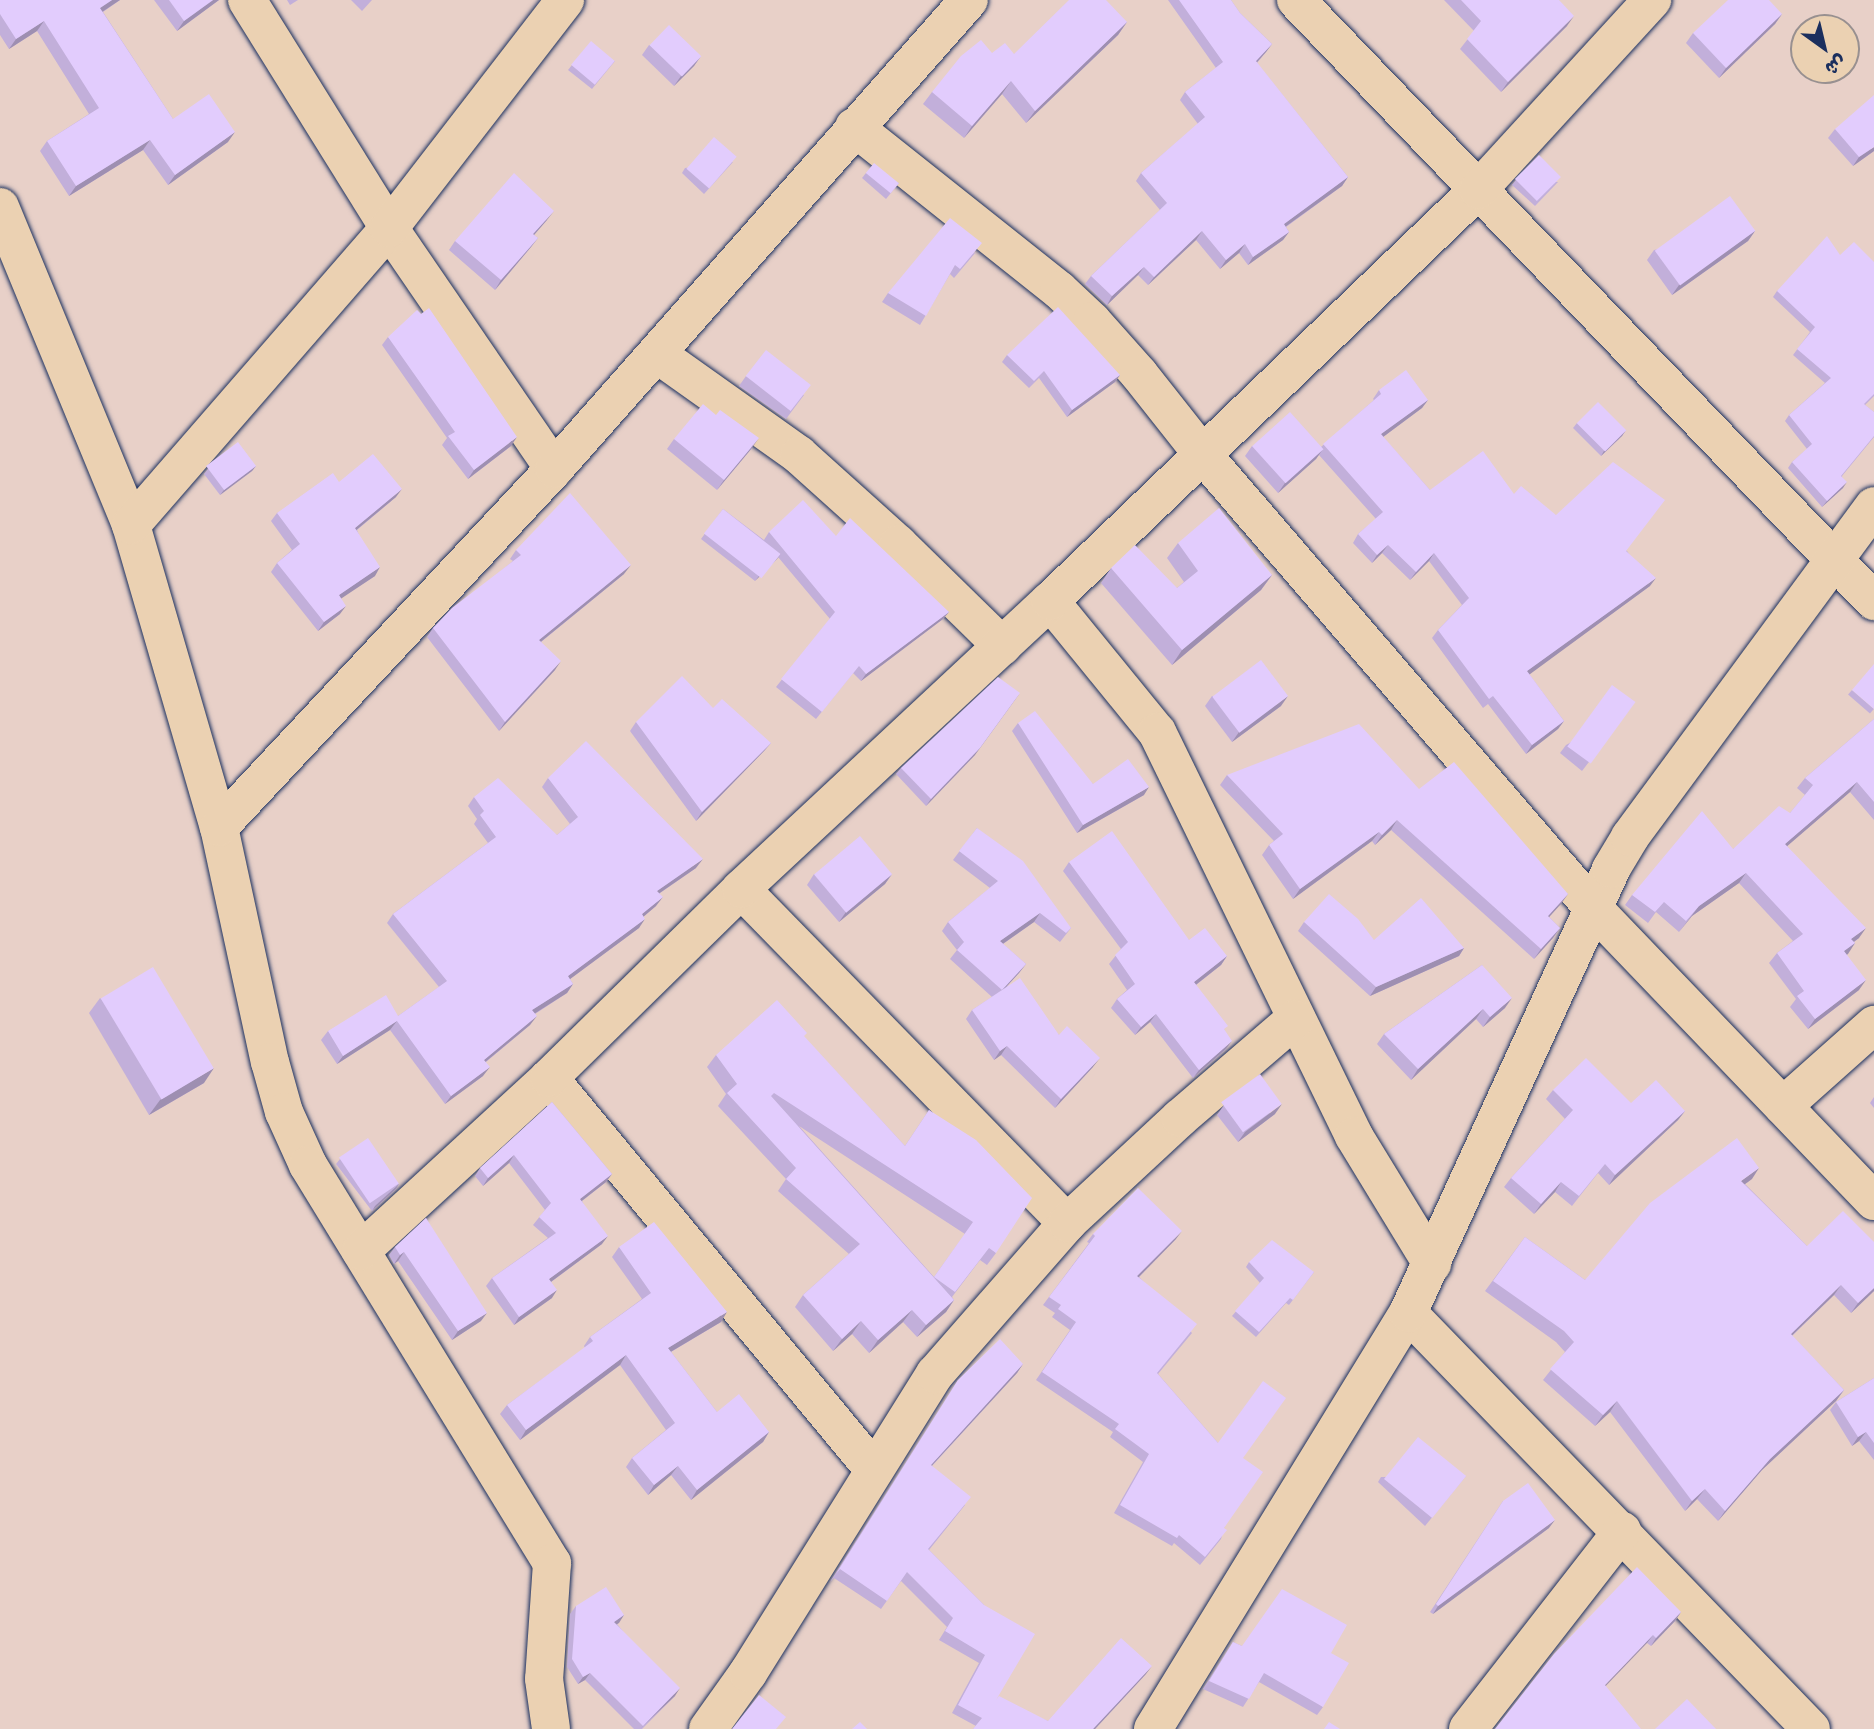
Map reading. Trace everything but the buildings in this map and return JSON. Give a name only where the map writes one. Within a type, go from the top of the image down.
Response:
[{"type":"street","points":[[247,0],[389,228],[554,469]]},
{"type":"street","points":[[131,525],[389,228],[565,0]]},
{"type":"street","points":[[219,827],[554,469],[969,0]]},
{"type":"street","points":[[1296,0],[1874,600]]},
{"type":"street","points":[[361,1251],[549,1079],[741,889],[1050,601],[1478,190],[1652,0]]},
{"type":"street","points":[[854,127],[1059,290],[1139,374],[1203,455],[1593,908],[1874,1200]]},
{"type":"street","points":[[0,207],[131,525],[219,827],[270,1062],[284,1112],[308,1165],[552,1563],[544,1679],[551,1729]]},
{"type":"street","points":[[657,355],[799,455],[898,544],[1002,646]]},
{"type":"street","points":[[1153,1729],[1408,1313],[1611,869],[1630,837],[1874,506]]},
{"type":"street","points":[[1050,601],[1157,732],[1354,1136],[1432,1264]]},
{"type":"street","points":[[741,889],[1068,1223]]},
{"type":"street","points":[[708,1729],[748,1673],[935,1374],[1068,1223],[1180,1118],[1295,1019]]},
{"type":"street","points":[[1783,1105],[1874,1025]]},
{"type":"street","points":[[549,1079],[874,1470]]},
{"type":"street","points":[[1408,1313],[1811,1729]]},
{"type":"street","points":[[1468,1729],[1622,1531]]}]
